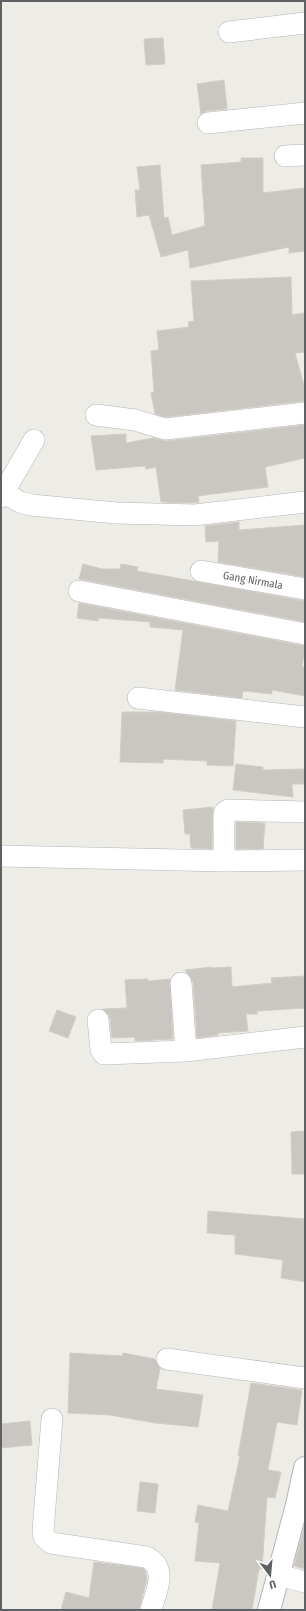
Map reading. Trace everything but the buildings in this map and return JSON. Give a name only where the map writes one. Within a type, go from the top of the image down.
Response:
[{"type":"main road","points":[[269,1610],[301,1506],[305,1468]]},
{"type":"street","points":[[229,32],[305,23]]},
{"type":"street","points":[[208,123],[305,113]]},
{"type":"street","points":[[96,415],[136,420],[165,429],[305,413]]},
{"type":"street","points":[[34,440],[2,495],[31,505],[165,516],[195,515],[305,502]]},
{"type":"street","name":"Gang Nirmala","points":[[201,571],[305,589]]},
{"type":"street","points":[[79,591],[305,634]]},
{"type":"street","points":[[138,698],[305,717]]},
{"type":"street","points":[[224,852],[224,815],[228,810],[305,812]]},
{"type":"street","points":[[1,856],[225,861],[305,860]]},
{"type":"street","points":[[181,984],[186,1051]]},
{"type":"street","points":[[98,1020],[101,1050],[104,1054],[186,1051],[305,1037]]},
{"type":"street","points":[[167,1359],[305,1378]]},
{"type":"street","points":[[52,1419],[43,1531],[44,1537],[51,1543],[146,1557],[153,1560],[157,1564],[160,1575],[151,1610]]},
{"type":"street","points":[[279,1576],[305,1582]]}]
